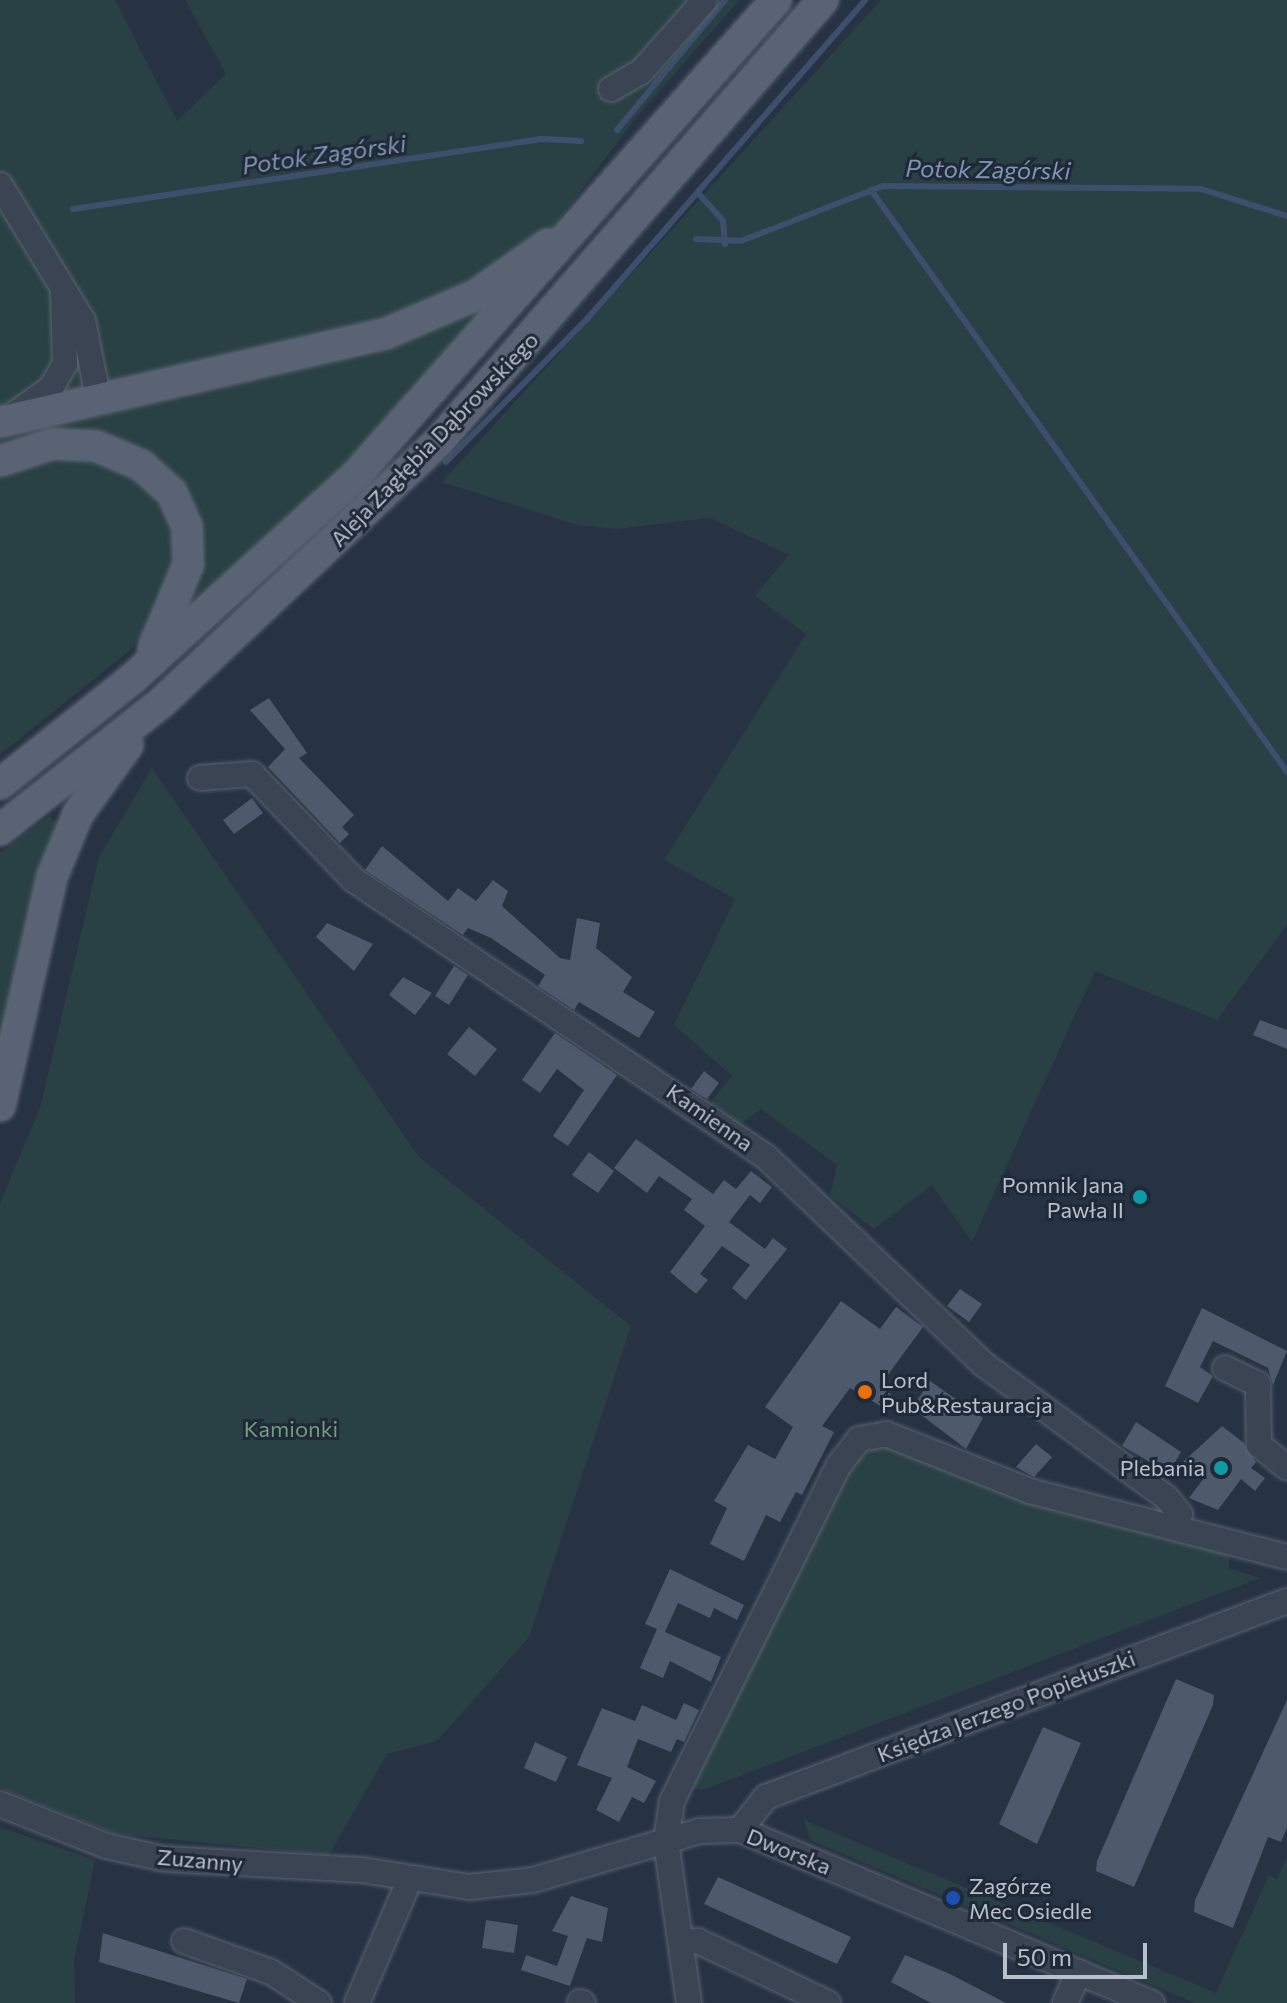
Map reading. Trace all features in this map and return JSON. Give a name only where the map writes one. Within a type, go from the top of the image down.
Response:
[{"type":"main road","name":"Aleja Zagłębia Dąbrowskiego","points":[[0,784],[132,679],[357,474],[776,0]]},
{"type":"main road","name":"Aleja Zagłębia Dąbrowskiego","points":[[0,830],[161,703],[439,441],[823,0]]},
{"type":"main road","points":[[6,419],[315,353],[421,321],[476,295],[588,215]]},
{"type":"main road","points":[[0,461],[52,444],[91,425],[98,397]]},
{"type":"main road","points":[[52,444],[125,456],[163,483],[184,514],[184,587],[132,679]]},
{"type":"main road","points":[[0,1106],[61,855],[90,795],[161,703]]},
{"type":"street","points":[[611,89],[641,72],[705,0]]},
{"type":"street","points":[[0,185],[83,321],[98,397]]},
{"type":"street","points":[[6,419],[51,388],[65,364],[62,282]]},
{"type":"street","name":"Kamienna","points":[[200,778],[252,774],[354,880],[766,1157],[982,1363],[1166,1497],[1180,1514],[1177,1525]]},
{"type":"street","points":[[1225,1368],[1258,1384],[1259,1445],[1287,1468]]},
{"type":"street","points":[[689,2003],[683,1942],[666,1841],[680,1777],[859,1439],[896,1436],[1016,1487],[1177,1525],[1287,1557]]},
{"type":"street","name":"Księdza Jerzego Popiełuszki","points":[[740,1830],[766,1797],[1287,1601]]},
{"type":"street","name":"Zuzanny","points":[[0,1804],[140,1854],[362,1870],[409,1881]]},
{"type":"street","name":"Dworska","points":[[409,1881],[469,1887],[533,1880],[666,1841],[740,1830],[1152,2003]]},
{"type":"street","points":[[357,2003],[409,1881]]},
{"type":"street","points":[[184,1941],[271,1972],[319,2003]]},
{"type":"street","points":[[683,1942],[698,1941],[819,2000]]},
{"type":"street","points":[[1065,2003],[1079,1972]]},
{"type":"green space","points":[[0,0],[115,0],[177,121],[226,74],[185,0],[739,0],[635,119],[505,292],[350,462],[205,601],[174,601],[128,652],[0,755]]},
{"type":"green space","points":[[881,0],[1287,0],[1287,925],[1217,1020],[1095,971],[972,1242],[932,1185],[874,1229],[830,1196],[837,1165],[761,1109],[741,1124],[711,1102],[732,1076],[674,1025],[735,899],[664,860],[806,634],[755,596],[789,555],[710,518],[616,529],[577,525],[442,482]]},
{"type":"green space","name":"Kamionki","points":[[152,768],[419,1157],[631,1326],[529,1637],[437,1741],[387,1754],[329,1855],[115,1834],[0,1788],[0,1203],[40,1108],[99,857]]},
{"type":"green space","points":[[49,816],[58,824],[0,1066],[0,853]]},
{"type":"green space","points":[[880,1444],[1229,1547],[1229,1568],[1260,1578],[703,1790],[693,1787],[690,1777],[851,1463]]},
{"type":"green space","points":[[804,1820],[1216,1993],[1269,1875],[1277,1879],[1287,1856],[1287,2003],[1195,2003],[810,1840]]},
{"type":"green space","points":[[0,1827],[95,1860],[74,1961],[75,2003],[0,2003]]},
{"type":"building","points":[[269,698],[307,753],[299,758],[354,815],[342,827],[349,834],[340,843],[268,767],[285,749],[250,710]]},
{"type":"building","points":[[252,798],[263,813],[234,834],[223,820]]},
{"type":"building","points":[[382,846],[448,901],[458,888],[476,901],[493,880],[508,891],[502,906],[560,958],[570,960],[577,918],[600,923],[596,948],[632,977],[623,992],[655,1012],[639,1038],[579,1002],[574,1010],[538,986],[545,975],[491,938],[468,928],[463,935],[365,870]]},
{"type":"building","points":[[327,923],[373,944],[354,971],[316,937]]},
{"type":"building","points":[[454,966],[468,975],[449,1005],[435,996]]},
{"type":"building","points":[[403,977],[432,993],[415,1015],[389,995]]},
{"type":"building","points":[[1260,1020],[1287,1030],[1287,1049],[1253,1035]]},
{"type":"building","points":[[469,1027],[497,1049],[475,1076],[447,1054]]},
{"type":"building","points":[[555,1033],[617,1075],[568,1146],[553,1136],[584,1090],[557,1069],[540,1093],[522,1080]]},
{"type":"building","points":[[704,1071],[719,1083],[707,1099],[691,1089]]},
{"type":"building","points":[[636,1139],[713,1194],[724,1180],[736,1189],[751,1171],[772,1187],[760,1203],[750,1195],[729,1222],[765,1249],[773,1238],[787,1249],[746,1300],[732,1288],[750,1265],[722,1246],[700,1274],[708,1280],[696,1294],[670,1272],[705,1226],[684,1210],[692,1199],[659,1176],[647,1193],[614,1168]]},
{"type":"building","points":[[589,1152],[614,1171],[598,1193],[572,1175]]},
{"type":"building","points":[[960,1289],[982,1304],[969,1322],[947,1306]]},
{"type":"building","points":[[841,1301],[880,1329],[896,1307],[923,1327],[879,1387],[892,1395],[884,1408],[850,1388],[822,1426],[834,1432],[802,1495],[796,1492],[780,1522],[766,1515],[744,1561],[710,1544],[727,1508],[714,1501],[748,1445],[775,1459],[793,1427],[765,1407]]},
{"type":"building","points":[[1202,1308],[1287,1351],[1273,1385],[1268,1368],[1213,1341],[1200,1367],[1213,1376],[1198,1403],[1165,1386]]},
{"type":"building","points":[[930,1381],[983,1418],[966,1449],[912,1408]]},
{"type":"building","points":[[1136,1422],[1181,1452],[1169,1473],[1122,1446]]},
{"type":"building","name":"Plebania","points":[[1222,1426],[1244,1443],[1256,1462],[1251,1468],[1265,1478],[1255,1491],[1241,1479],[1218,1510],[1189,1498],[1204,1478],[1183,1462]]},
{"type":"building","points":[[1036,1444],[1052,1457],[1034,1477],[1016,1467]]},
{"type":"building","points":[[670,1569],[744,1605],[737,1620],[714,1608],[710,1618],[678,1603],[665,1632],[721,1657],[711,1682],[670,1661],[663,1678],[640,1668],[657,1629],[645,1624]]},
{"type":"building","points":[[1176,1679],[1214,1695],[1213,1705],[1134,1887],[1096,1871],[1097,1861]]},
{"type":"building","points":[[1287,1700],[1287,1828],[1281,1842],[1268,1837],[1233,1928],[1194,1912],[1195,1900]]},
{"type":"building","points":[[684,1703],[699,1710],[684,1742],[677,1739],[671,1752],[638,1739],[627,1767],[656,1781],[644,1803],[632,1797],[619,1822],[596,1810],[612,1778],[577,1765],[602,1708],[635,1721],[642,1705],[676,1720]]},
{"type":"building","points":[[1043,1727],[1081,1743],[1037,1844],[999,1824]]},
{"type":"building","points":[[535,1742],[567,1757],[556,1782],[524,1768]]},
{"type":"building","points":[[718,1877],[851,1937],[837,1964],[704,1904]]},
{"type":"building","points":[[571,1896],[608,1908],[602,1942],[587,1938],[570,1986],[521,1970],[526,1955],[557,1966],[568,1936],[552,1931]]},
{"type":"building","points":[[486,1920],[518,1925],[514,1953],[482,1948]]},
{"type":"building","points":[[103,1933],[247,1979],[239,2003],[99,1962]]},
{"type":"building","points":[[905,1955],[1006,2003],[931,2003],[891,1982]]},
{"type":"waterway","points":[[617,130],[725,0]]},
{"type":"waterway","points":[[446,462],[587,319],[865,0]]},
{"type":"waterway","name":"Potok Zagórski","points":[[73,209],[543,139],[581,141]]},
{"type":"waterway","name":"Potok Zagórski","points":[[696,239],[741,241],[883,186],[1201,189],[1287,216]]},
{"type":"waterway","points":[[871,190],[1287,772]]},
{"type":"waterway","points":[[699,194],[723,221],[725,244]]},
{"type":"place","name":"Pomnik Jana Pawła II","points":[[1140,1197]]},
{"type":"place","name":"Lord Pub&Restauracja","points":[[865,1392]]},
{"type":"place","name":"Plebania","points":[[1221,1468]]},
{"type":"place","name":"Zagórze Mec Osiedle","points":[[953,1898]]}]
